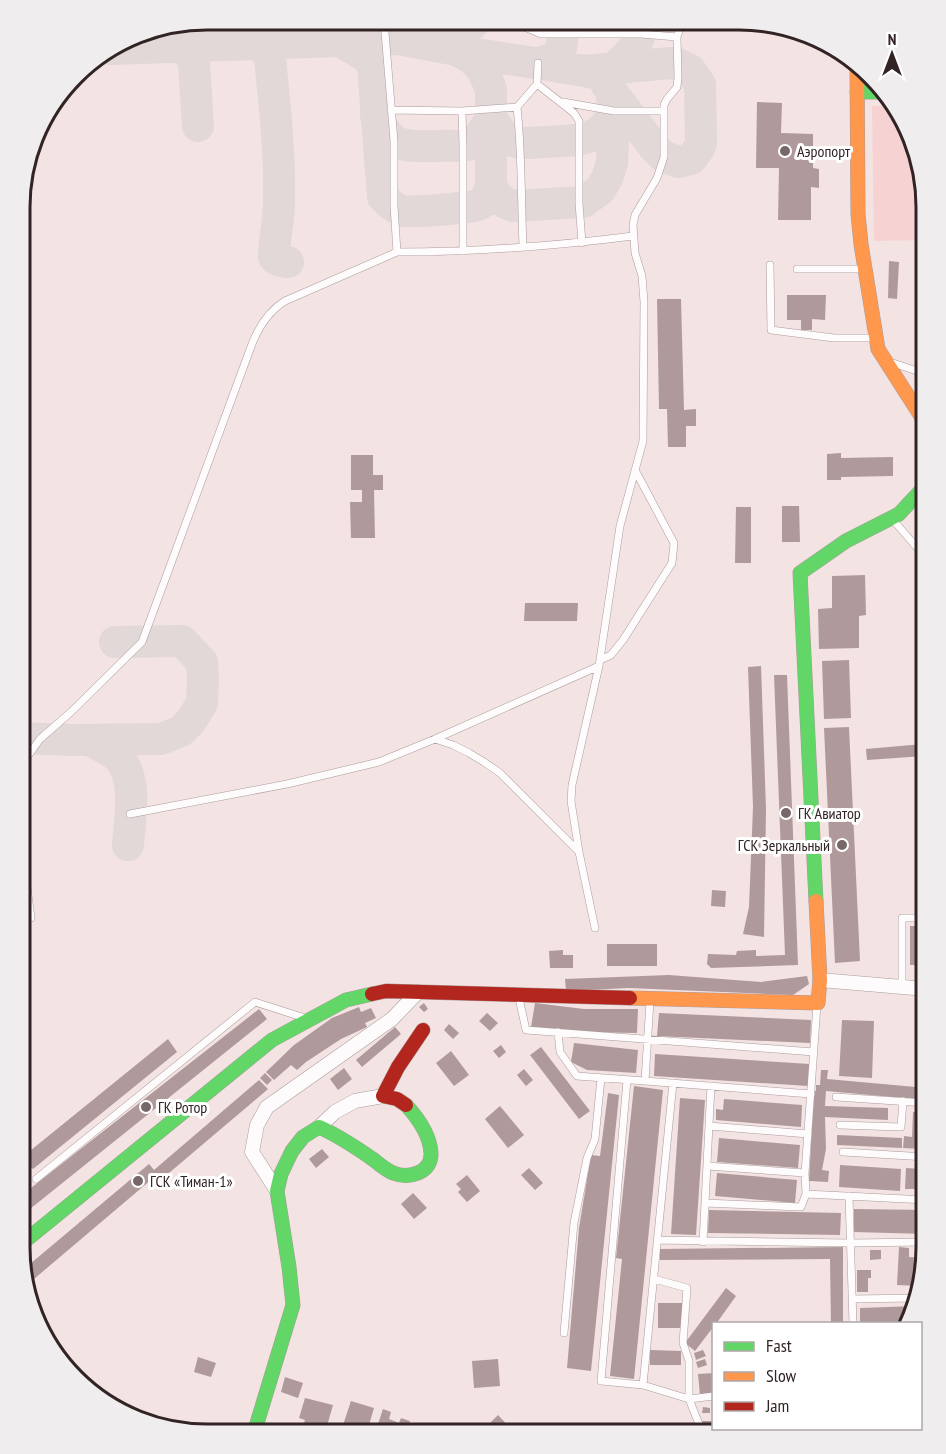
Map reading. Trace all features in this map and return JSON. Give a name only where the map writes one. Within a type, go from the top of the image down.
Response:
[{"type":"street","points":[[859,77],[858,214],[876,338],[878,349],[916,408]]},
{"type":"street","points":[[860,86],[870,89]]},
{"type":"street","points":[[30,1237],[272,1041],[346,1000],[386,991],[818,1003],[820,980],[800,573],[846,541],[892,518],[916,497]]},
{"type":"street","points":[[820,980],[916,988]]},
{"type":"street","points":[[277,1191],[252,1152],[257,1125],[267,1107],[392,1019],[418,992]]},
{"type":"street","points":[[383,1096],[398,1067],[423,1030]]},
{"type":"street","points":[[257,1424],[293,1305],[277,1191],[281,1174],[292,1151],[303,1137],[319,1127],[335,1112],[355,1101],[383,1096],[396,1098],[403,1102],[416,1116],[431,1148],[432,1160],[424,1171],[409,1176],[393,1173],[333,1133],[319,1127]]},
{"type":"lane","points":[[385,30],[394,141],[397,252]]},
{"type":"lane","points":[[532,30],[541,34],[641,34],[677,37]]},
{"type":"lane","points":[[602,30],[602,34]]},
{"type":"lane","points":[[594,928],[571,801],[572,785],[599,663],[620,526],[643,441],[644,302],[642,276],[635,253],[633,225],[635,215],[657,178],[664,157],[664,105],[677,87],[677,37],[679,30]]},
{"type":"lane","points":[[392,110],[462,111],[517,107],[537,84],[538,63]]},
{"type":"lane","points":[[537,84],[574,112],[579,122],[579,202],[582,243]]},
{"type":"lane","points":[[560,101],[614,111],[664,111]]},
{"type":"lane","points":[[517,107],[521,142],[523,247]]},
{"type":"lane","points":[[462,111],[463,251]]},
{"type":"lane","points":[[30,753],[40,739],[142,642],[257,331],[279,304],[397,252],[463,251],[582,243],[633,236]]},
{"type":"lane","points":[[770,265],[771,330],[834,338],[876,338]]},
{"type":"lane","points":[[797,269],[865,269]]},
{"type":"lane","points":[[885,360],[916,371]]},
{"type":"lane","points":[[130,814],[287,784],[379,762],[435,739],[599,663],[611,655],[623,640],[672,562],[674,543],[635,470]]},
{"type":"lane","points":[[892,518],[916,546]]},
{"type":"lane","points":[[435,739],[469,753],[500,773],[579,852]]},
{"type":"lane","points":[[30,910],[31,918]]},
{"type":"lane","points":[[902,987],[902,918],[916,918]]},
{"type":"lane","points":[[519,995],[526,1030],[814,1052]]},
{"type":"lane","points":[[645,1081],[650,998]]},
{"type":"lane","points":[[36,1179],[255,1002],[311,1019]]},
{"type":"lane","points":[[705,1203],[801,1207],[806,1194],[805,1173],[818,1003]]},
{"type":"lane","points":[[558,1032],[560,1052],[577,1076],[811,1094]]},
{"type":"lane","points":[[564,1333],[574,1223],[587,1158],[595,1139],[601,1078]]},
{"type":"lane","points":[[627,1080],[602,1381],[643,1385],[689,1399],[712,1396]]},
{"type":"lane","points":[[643,1385],[673,1083]]},
{"type":"lane","points":[[703,1242],[711,1086]]},
{"type":"lane","points":[[836,1096],[916,1102]]},
{"type":"lane","points":[[840,1125],[901,1127],[903,1101]]},
{"type":"lane","points":[[709,1126],[808,1134]]},
{"type":"lane","points":[[843,1152],[916,1156]]},
{"type":"lane","points":[[707,1166],[805,1173]]},
{"type":"lane","points":[[806,1194],[916,1199]]},
{"type":"lane","points":[[849,1196],[853,1322]]},
{"type":"lane","points":[[657,1240],[916,1242]]},
{"type":"lane","points":[[654,1279],[687,1288],[683,1343],[689,1361],[689,1399],[699,1424]]},
{"type":"lane","points":[[852,1299],[908,1298]]},
{"type":"shaded area","points":[[872,106],[884,106],[903,139],[913,173],[916,196],[916,240],[874,241]]},
{"type":"building","name":"Аэропорт","points":[[757,102],[782,103],[781,133],[813,134],[813,168],[819,169],[819,188],[811,187],[811,220],[778,220],[779,168],[756,168]]},
{"type":"building","points":[[889,261],[899,262],[897,299],[888,298]]},
{"type":"building","points":[[787,295],[826,295],[825,320],[812,319],[812,330],[801,330],[801,320],[787,320]]},
{"type":"building","points":[[657,299],[681,299],[684,410],[696,409],[696,426],[686,426],[686,447],[668,447],[667,409],[659,409]]},
{"type":"building","points":[[841,453],[841,458],[893,457],[893,476],[841,477],[841,480],[827,480],[827,454]]},
{"type":"building","points":[[351,455],[373,455],[373,475],[383,475],[383,490],[374,490],[375,538],[351,538],[350,502],[362,502],[362,490],[351,490]]},
{"type":"building","points":[[782,506],[799,506],[800,542],[782,542]]},
{"type":"building","points":[[736,507],[751,507],[751,563],[735,563]]},
{"type":"building","points":[[865,575],[866,615],[859,616],[859,648],[819,649],[818,609],[832,608],[832,576]]},
{"type":"building","points":[[525,603],[578,603],[577,621],[524,621]]},
{"type":"building","points":[[849,660],[851,718],[824,719],[822,661]]},
{"type":"building","name":"ГК Авиатор","points":[[761,666],[766,809],[764,937],[743,934],[749,907],[753,807],[748,667]]},
{"type":"building","name":"ГК Авиатор","points":[[774,675],[787,675],[798,965],[711,968],[707,964],[708,954],[736,955],[737,951],[756,950],[756,956],[785,955]]},
{"type":"building","name":"ГСК Зеркальный","points":[[849,727],[860,961],[835,963],[824,728]]},
{"type":"building","points":[[916,745],[916,757],[867,760],[866,749]]},
{"type":"building","points":[[712,890],[726,891],[725,907],[711,906]]},
{"type":"building","points":[[910,926],[916,926],[916,965],[910,965]]},
{"type":"building","points":[[607,944],[657,944],[657,966],[607,966]]},
{"type":"building","points":[[563,950],[563,955],[573,955],[573,968],[550,968],[549,951]]},
{"type":"building","points":[[669,975],[761,982],[807,976],[809,984],[793,995],[629,988],[566,991],[565,979]]},
{"type":"building","points":[[424,1003],[428,1009],[424,1012],[419,1007]]},
{"type":"building","points":[[535,1003],[584,1009],[638,1009],[637,1033],[579,1032],[531,1027]]},
{"type":"building","points":[[359,1007],[361,1012],[371,1008],[376,1018],[365,1023],[367,1027],[341,1039],[297,1070],[291,1065],[274,1080],[266,1072],[294,1045],[332,1018]]},
{"type":"building","name":"ГК Ротор","points":[[259,1009],[267,1019],[30,1209],[30,1189]]},
{"type":"building","points":[[487,1013],[498,1023],[490,1031],[479,1021]]},
{"type":"building","points":[[659,1013],[811,1020],[810,1043],[657,1036]]},
{"type":"building","points":[[842,1020],[874,1021],[872,1078],[839,1076]]},
{"type":"building","points":[[449,1024],[459,1033],[453,1039],[444,1030]]},
{"type":"building","points":[[395,1027],[401,1034],[362,1067],[356,1060]]},
{"type":"building","name":"ГК Ротор","points":[[168,1039],[177,1052],[33,1169],[30,1167],[30,1151]]},
{"type":"building","points":[[574,1043],[638,1050],[636,1073],[587,1070],[571,1062]]},
{"type":"building","points":[[501,1045],[506,1052],[499,1058],[493,1051]]},
{"type":"building","points":[[541,1047],[590,1111],[579,1119],[530,1055]]},
{"type":"building","points":[[451,1051],[469,1075],[454,1086],[436,1063]]},
{"type":"building","points":[[655,1054],[810,1064],[808,1086],[654,1076]]},
{"type":"building","points":[[344,1068],[352,1079],[338,1090],[330,1079]]},
{"type":"building","points":[[524,1069],[533,1080],[526,1086],[517,1075]]},
{"type":"building","points":[[821,1070],[828,1070],[827,1079],[916,1087],[916,1099],[826,1091],[825,1106],[888,1108],[888,1120],[825,1117],[826,1149],[822,1170],[829,1171],[828,1182],[809,1181],[814,1091],[816,1091],[816,1085],[820,1085]]},
{"type":"building","points":[[265,1073],[272,1080],[267,1085],[260,1078]]},
{"type":"building","name":"ГСК «Тиман-1»","points":[[259,1080],[268,1089],[156,1184],[152,1179],[34,1279],[31,1263],[149,1164],[154,1170]]},
{"type":"building","points":[[634,1086],[663,1090],[634,1379],[610,1376],[622,1259],[616,1258]]},
{"type":"building","points":[[608,1093],[619,1095],[591,1371],[567,1368],[579,1228],[591,1155],[600,1156]]},
{"type":"building","points":[[680,1098],[705,1100],[696,1235],[671,1234]]},
{"type":"building","points":[[724,1099],[802,1105],[801,1127],[716,1120],[716,1109],[723,1110]]},
{"type":"building","points":[[500,1106],[524,1135],[508,1148],[485,1119]]},
{"type":"building","points":[[913,1112],[916,1112],[916,1149],[903,1148],[904,1136],[912,1137]]},
{"type":"building","points":[[837,1135],[902,1138],[902,1148],[837,1145]]},
{"type":"building","points":[[719,1138],[800,1145],[798,1168],[717,1162]]},
{"type":"building","points":[[322,1149],[329,1157],[316,1168],[309,1159]]},
{"type":"building","points":[[840,1165],[901,1169],[900,1191],[839,1187]]},
{"type":"building","points":[[529,1168],[543,1183],[535,1190],[521,1175]]},
{"type":"building","points":[[906,1168],[916,1169],[916,1189],[905,1189]]},
{"type":"building","points":[[717,1173],[797,1180],[795,1203],[715,1196]]},
{"type":"building","points":[[467,1175],[480,1191],[467,1202],[458,1192],[461,1189],[456,1184]]},
{"type":"building","points":[[413,1193],[427,1208],[414,1219],[401,1204]]},
{"type":"building","points":[[854,1209],[916,1210],[916,1234],[854,1232]]},
{"type":"building","points":[[709,1210],[841,1213],[840,1235],[708,1233]]},
{"type":"building","points":[[843,1247],[843,1322],[831,1322],[830,1259],[660,1260],[660,1249]]},
{"type":"building","points":[[899,1247],[909,1248],[909,1257],[916,1257],[912,1286],[897,1285]]},
{"type":"building","points":[[870,1250],[881,1250],[881,1259],[870,1260]]},
{"type":"building","points":[[857,1270],[871,1270],[871,1278],[868,1278],[868,1292],[857,1292]]},
{"type":"building","points":[[726,1288],[736,1296],[717,1322],[712,1322],[712,1329],[695,1351],[685,1343]]},
{"type":"building","points":[[658,1303],[682,1303],[682,1328],[658,1328]]},
{"type":"building","points":[[906,1306],[899,1322],[860,1322],[860,1308]]},
{"type":"building","points":[[650,1350],[681,1351],[681,1365],[650,1365]]},
{"type":"building","points":[[703,1350],[706,1356],[696,1360],[694,1353]]},
{"type":"building","points":[[198,1357],[216,1363],[211,1377],[194,1372]]},
{"type":"building","points":[[498,1359],[500,1386],[474,1388],[472,1361]]},
{"type":"building","points":[[705,1359],[707,1365],[698,1368],[696,1362]]},
{"type":"building","points":[[712,1373],[712,1395],[700,1396],[698,1374]]},
{"type":"building","points":[[285,1377],[303,1383],[298,1398],[281,1392]]},
{"type":"building","points":[[305,1398],[333,1405],[328,1424],[304,1424],[305,1420],[299,1418]]},
{"type":"building","points":[[351,1401],[374,1408],[369,1424],[343,1424]]},
{"type":"building","points":[[703,1407],[710,1408],[710,1413],[702,1413]]},
{"type":"building","points":[[383,1409],[391,1412],[389,1419],[399,1423],[401,1418],[410,1421],[409,1424],[378,1424]]},
{"type":"building","points":[[498,1415],[506,1424],[489,1424]]},
{"type":"building","points":[[702,1421],[712,1421],[712,1424],[702,1424]]},
{"type":"taxiway","points":[[427,37],[448,36],[465,30]]},
{"type":"taxiway","points":[[538,63],[547,61],[557,54],[562,44],[562,30]]},
{"type":"taxiway","points":[[614,68],[630,53],[641,30]]},
{"type":"taxiway","points":[[129,48],[398,39],[600,75],[611,91],[614,111],[612,163],[600,190],[583,202],[514,206],[500,199],[491,186]]},
{"type":"taxiway","points":[[340,41],[367,57],[373,67],[383,197],[402,211],[453,209],[478,205],[485,200],[491,186],[491,89],[482,69],[471,58],[456,50]]},
{"type":"taxiway","points":[[257,44],[267,52],[270,59],[277,130],[279,202],[274,257],[279,261],[288,262]]},
{"type":"taxiway","points":[[180,47],[191,55],[194,63],[198,126]]},
{"type":"taxiway","points":[[585,71],[670,63],[690,70],[700,84],[701,143],[698,150],[691,159],[679,162],[664,157],[611,91]]},
{"type":"taxiway","points":[[376,116],[388,135],[401,144],[460,146],[475,140],[491,117],[505,137],[516,142],[529,143],[586,138],[602,129],[614,111]]},
{"type":"taxiway","points":[[30,738],[161,739],[181,731],[191,721],[202,703],[202,662],[182,641],[115,642]]},
{"type":"taxiway","points":[[90,740],[118,757],[128,776],[131,799],[128,845]]},
{"type":"traffic: fast","points":[[857,92],[873,92]]},
{"type":"traffic: fast","points":[[816,901],[800,573],[846,541],[899,514],[916,496]]},
{"type":"traffic: fast","points":[[30,1237],[272,1040],[346,1000],[372,994]]},
{"type":"traffic: fast","points":[[257,1424],[293,1305],[277,1191],[281,1174],[292,1151],[303,1137],[319,1127],[348,1142],[393,1173],[412,1175],[424,1170],[430,1160],[430,1147],[423,1128],[406,1105]]},
{"type":"traffic: slow","points":[[857,76],[858,214],[878,349],[916,408]]},
{"type":"traffic: slow","points":[[630,998],[818,1003],[820,980],[816,901]]},
{"type":"traffic: jam","points":[[372,994],[386,991],[630,998]]},
{"type":"traffic: jam","points":[[406,1105],[397,1099],[383,1096],[398,1067],[423,1030]]},
{"type":"place","name":"Аэропорт","points":[[785,151]]},
{"type":"place","name":"ГК Авиатор","points":[[786,813]]},
{"type":"place","name":"ГСК Зеркальный","points":[[842,845]]},
{"type":"place","name":"ГК Ротор","points":[[146,1107]]},
{"type":"place","name":"ГСК «Тиман-1»","points":[[138,1181]]}]
